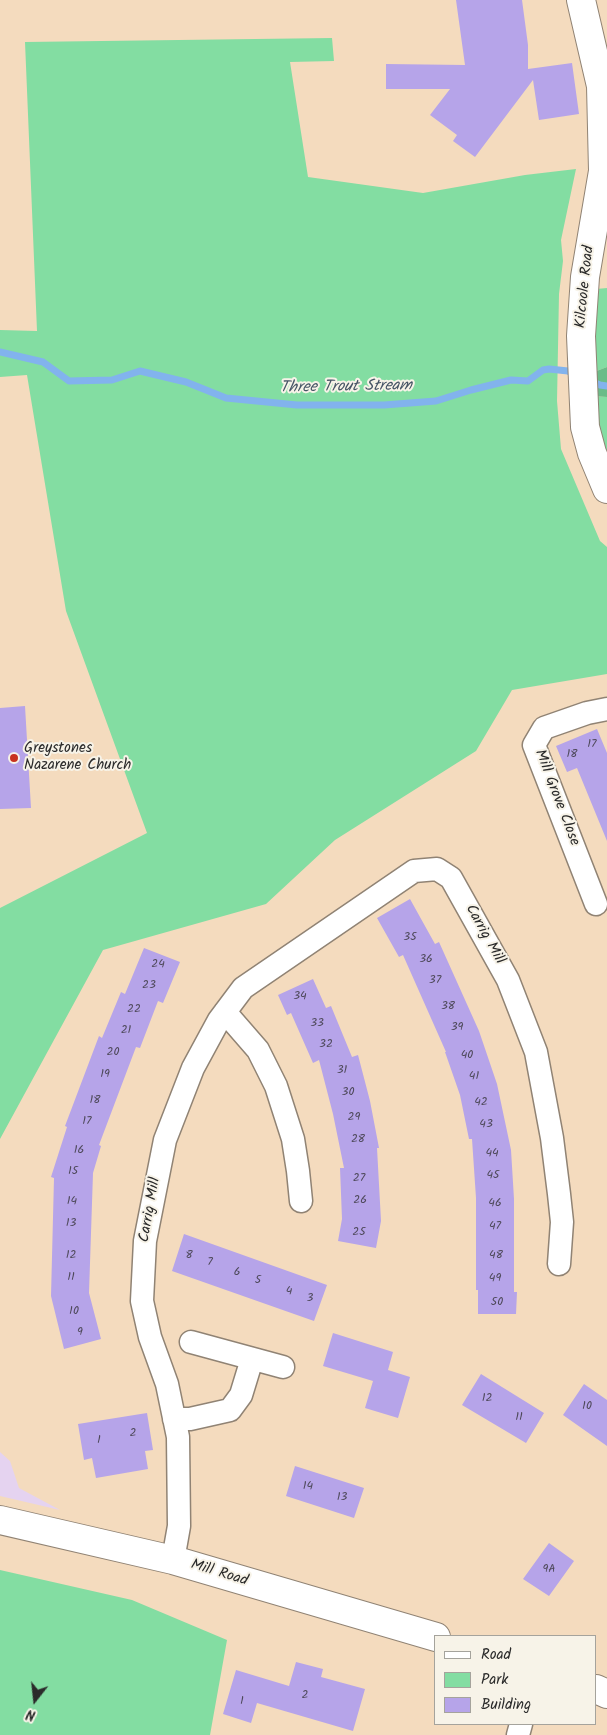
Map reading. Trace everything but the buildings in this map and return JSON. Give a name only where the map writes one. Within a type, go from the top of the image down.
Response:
[{"type":"main road","name":"Kilcoole Road","points":[[581,0],[601,86],[603,171],[585,277],[581,336],[585,427],[592,452],[607,489]]},
{"type":"main road","name":"Mill Road","points":[[0,1520],[174,1560],[434,1636]]},
{"type":"street","name":"Mill Grove Close","points":[[596,904],[534,745],[544,728],[607,708]]},
{"type":"street","name":"Carrig Mill","points":[[174,1560],[179,1526],[178,1437],[167,1384],[150,1337],[142,1300],[145,1241],[166,1140],[192,1068],[218,1020],[243,988],[414,871],[437,869],[451,878],[508,980],[536,1052],[552,1138],[559,1194],[562,1222],[559,1264]]},
{"type":"street","points":[[225,1012],[258,1050],[276,1086],[293,1139],[300,1201]]},
{"type":"street","points":[[191,1342],[283,1367]]},
{"type":"street","points":[[174,1419],[190,1419],[230,1410],[241,1395],[252,1359]]},
{"type":"shaded area","points":[[0,1452],[10,1461],[19,1488],[60,1510],[0,1496]]},
{"type":"green space","points":[[332,38],[334,61],[290,62],[308,177],[423,193],[525,175],[576,169],[561,240],[563,261],[559,294],[557,401],[561,449],[600,541],[607,547],[607,674],[512,690],[476,751],[335,840],[266,904],[103,950],[0,1139],[0,908],[147,833],[66,611],[27,375],[0,377],[0,330],[37,331],[25,42]]},
{"type":"green space","points":[[607,288],[607,367],[594,372],[596,289]]},
{"type":"green space","points":[[607,367],[607,397],[593,396],[594,372]]},
{"type":"green space","points":[[593,396],[607,397],[607,460],[593,408]]},
{"type":"green space","points":[[0,1570],[132,1600],[227,1640],[210,1735],[0,1735]]},
{"type":"waterway","name":"Three Trout Stream","points":[[0,352],[43,362],[69,381],[112,380],[140,371],[186,382],[226,398],[297,405],[384,405],[436,401],[511,380],[528,381],[543,370],[568,371],[576,375]]},
{"type":"waterway","name":"Three Trout Stream","points":[[588,380],[607,386]]},
{"type":"place","name":"Greystones Nazarene Church","points":[[14,758]]}]
